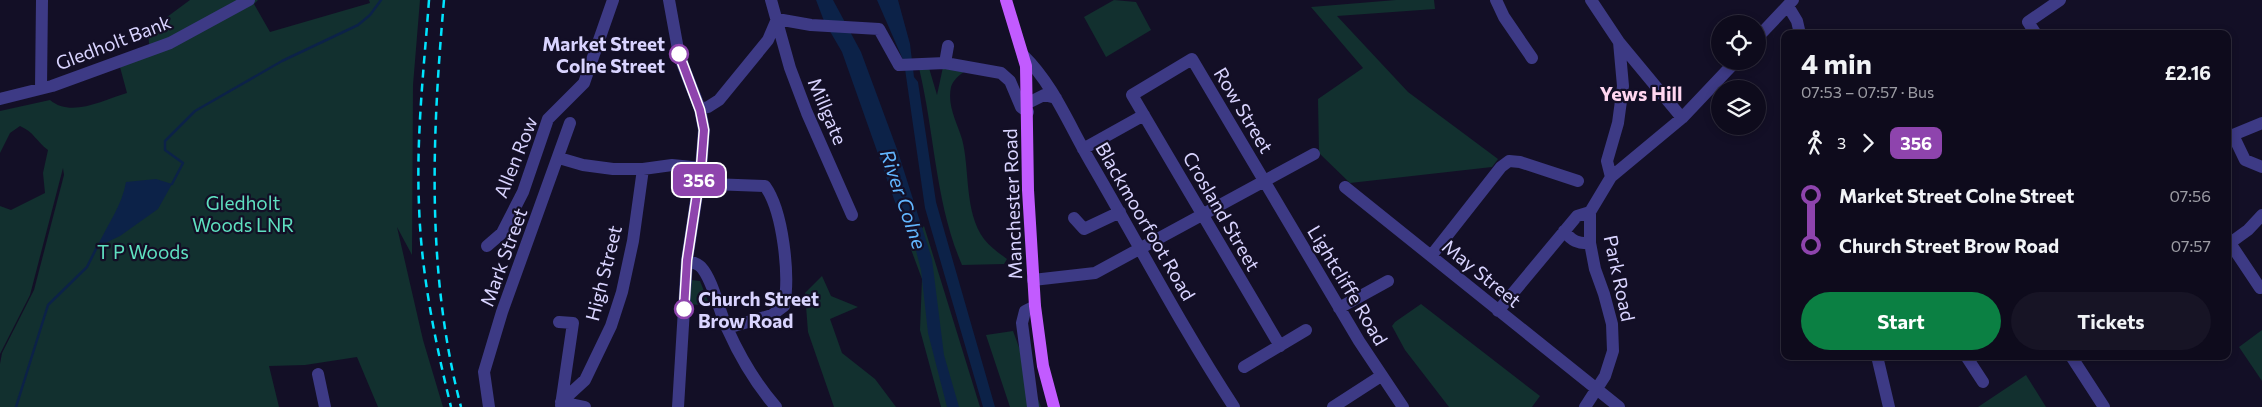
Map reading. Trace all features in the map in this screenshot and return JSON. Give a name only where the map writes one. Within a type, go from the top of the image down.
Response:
[{"type":"main road","name":"Manchester Road","points":[[1006,0],[1023,54],[1028,107],[1028,190],[1035,306],[1043,366],[1054,407]]},
{"type":"street","points":[[41,88],[42,0]]},
{"type":"street","name":"Gledholt Bank","points":[[0,99],[41,88],[170,43],[249,0]]},
{"type":"street","name":"Allen Row","points":[[487,246],[502,232],[523,192],[548,119],[584,83],[613,0]]},
{"type":"street","points":[[669,0],[679,54],[700,110],[704,130],[700,174],[687,260],[678,407]]},
{"type":"street","name":"Millgate","points":[[772,0],[788,59],[804,104],[852,215]]},
{"type":"street","points":[[1496,0],[1504,17],[1532,58]]},
{"type":"street","points":[[1591,0],[1618,42],[1682,118]]},
{"type":"street","points":[[2033,30],[2028,22],[2060,0]]},
{"type":"street","points":[[1766,28],[1790,3],[1799,30]]},
{"type":"street","points":[[700,110],[719,100],[768,40],[777,19],[819,26],[880,30],[895,61],[902,66],[945,63],[1002,73],[1010,81],[1020,107],[1028,107],[1044,95],[1056,98]]},
{"type":"street","points":[[1611,177],[1607,162],[1618,123],[1623,86],[1618,42]]},
{"type":"street","points":[[945,63],[948,46]]},
{"type":"street","name":"Blackmoorfoot Road","points":[[1023,54],[1056,98],[1140,250],[1234,407]]},
{"type":"street","name":"Row Street","points":[[1132,94],[1192,58],[1264,181]]},
{"type":"street","name":"Park Road","points":[[1585,407],[1605,376],[1613,351],[1612,324],[1604,294],[1594,269],[1590,243],[1590,212],[1611,177],[1682,118],[1727,70]]},
{"type":"street","name":"Crosland Street","points":[[1132,94],[1280,346]]},
{"type":"street","points":[[1083,149],[1144,115]]},
{"type":"street","name":"Mark Street","points":[[489,407],[484,372],[502,312],[570,123]]},
{"type":"street","points":[[2231,136],[2262,123]]},
{"type":"street","points":[[2231,138],[2245,160],[2262,167]]},
{"type":"street","points":[[1033,280],[1096,273],[1314,154]]},
{"type":"street","points":[[559,158],[589,166],[644,169],[672,165],[700,174],[711,184],[765,186],[771,194],[781,231],[785,271],[784,306],[779,312],[772,315],[727,328]]},
{"type":"street","points":[[1431,256],[1501,167],[1509,161],[1520,162],[1578,181]]},
{"type":"street","name":"High Street","points":[[561,404],[585,380],[611,326],[622,292],[633,241],[644,169]]},
{"type":"street","name":"Lightcliffe Road","points":[[1264,181],[1339,308],[1381,376],[1403,407]]},
{"type":"street","name":"May Street","points":[[1345,187],[1619,407]]},
{"type":"street","points":[[1074,218],[1084,229],[1120,212]]},
{"type":"street","points":[[1498,311],[1577,216],[1590,212]]},
{"type":"street","points":[[2231,240],[2248,230],[2262,215]]},
{"type":"street","points":[[1564,231],[1571,240],[1580,244],[1590,243]]},
{"type":"street","points":[[2231,244],[2258,290]]},
{"type":"street","points":[[687,260],[700,266],[707,277],[727,328],[759,388],[776,407]]},
{"type":"street","points":[[1339,308],[1388,281]]},
{"type":"street","points":[[1033,407],[1022,323],[1025,311],[1035,306]]},
{"type":"street","points":[[559,322],[573,323],[561,404],[585,407]]},
{"type":"street","points":[[1244,367],[1306,330]]},
{"type":"street","points":[[1878,360],[1889,407]]},
{"type":"street","points":[[1969,360],[1983,382]]},
{"type":"street","points":[[2074,360],[2104,407]]},
{"type":"street","points":[[318,374],[325,407]]},
{"type":"street","points":[[1333,407],[1381,376]]},
{"type":"green space","name":"Gledholt Woods LNR","points":[[190,0],[258,0],[254,4],[270,32],[370,3],[369,0],[420,0],[413,85],[412,255],[397,227],[423,340],[443,407],[378,407],[357,357],[305,365],[269,366],[279,407],[0,407],[0,364],[2,353],[34,290],[64,175],[63,168],[30,295],[0,354],[0,206],[11,210],[45,193],[43,173],[48,150],[29,131],[20,126],[10,133],[0,153],[0,111],[50,100],[58,105],[77,108],[127,93],[120,67],[150,55],[148,31]]},
{"type":"green space","points":[[1114,0],[1136,2],[1151,30],[1106,57],[1084,17]]},
{"type":"green space","points":[[1396,0],[1434,0],[1435,9],[1337,16],[1408,92],[1498,159],[1492,167],[1350,183],[1319,153],[1318,99],[1363,68],[1311,7]]},
{"type":"green space","points":[[943,67],[966,71],[952,84],[950,94],[951,107],[962,139],[973,216],[984,239],[1007,259],[1004,264],[962,265],[953,241],[941,193],[919,68],[929,68],[937,95]]},
{"type":"green space","points":[[924,226],[980,407],[941,407],[920,330],[922,279],[909,244]]},
{"type":"green space","points":[[822,276],[831,296],[858,307],[830,319],[842,353],[875,379],[896,407],[834,407],[808,332],[805,293]]},
{"type":"green space","points":[[691,280],[700,281],[710,306],[689,304]]},
{"type":"green space","points":[[1421,304],[1540,396],[1532,407],[1449,407],[1405,350],[1392,326]]},
{"type":"green space","points":[[2262,330],[2262,381],[2239,347]]},
{"type":"green space","points":[[1013,331],[1041,407],[1010,407],[986,335]]},
{"type":"green space","points":[[2026,375],[2046,407],[1978,407]]},
{"type":"water","name":"River Colne","points":[[816,0],[833,0],[861,52],[898,152],[932,259],[944,355],[959,407],[947,407],[928,333],[921,270],[912,235],[895,202],[842,52],[824,21]]},
{"type":"water","points":[[877,0],[898,0],[910,44],[914,77],[918,82],[936,202],[995,407],[983,407],[925,208],[904,62]]},
{"type":"water","points":[[156,179],[172,184],[158,209],[120,236],[97,247],[118,207],[126,182]]},
{"type":"waterway","points":[[172,184],[183,163],[165,150],[165,141],[195,111],[282,61],[358,25],[370,15],[381,0]]},
{"type":"waterway","points":[[16,407],[48,305],[87,267],[97,247]]},
{"type":"railway","points":[[429,0],[418,179],[420,230],[430,307],[451,407]]},
{"type":"railway","points":[[444,0],[435,153],[437,255],[450,357],[461,407]]},
{"type":"bus line","name":"356","points":[[679,54],[703,118],[704,130],[701,168],[687,260],[684,309]]},
{"type":"place","name":"Market Street Colne Street","points":[[679,54]]},
{"type":"place","name":"Church Street Brow Road","points":[[684,309]]},
{"type":"district","name":"Yews Hill","points":[[1641,93]]},
{"type":"park label","name":"T P Woods","points":[[143,251]]}]
